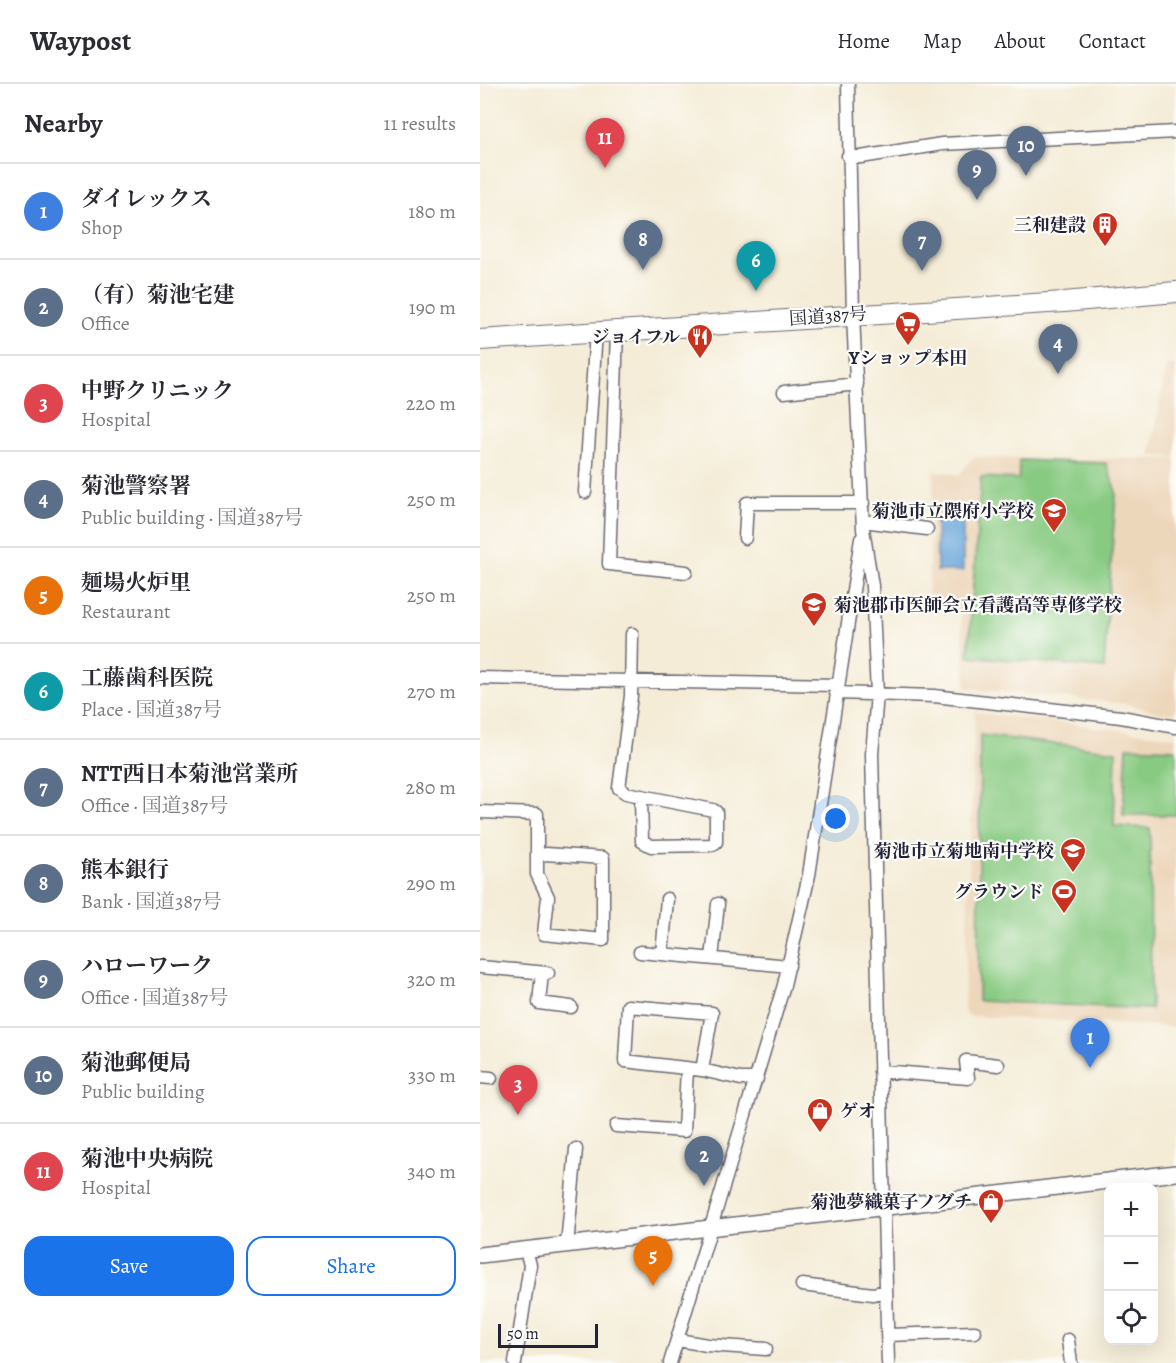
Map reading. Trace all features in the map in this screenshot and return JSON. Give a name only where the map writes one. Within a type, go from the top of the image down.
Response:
[{"type":"highway","name":"国道387号","points":[[480,340],[1064,302],[1176,292]]},
{"type":"street","points":[[848,84],[853,315],[863,525],[872,586],[877,694],[872,754],[888,1363]]},
{"type":"street","points":[[848,156],[861,157],[942,144],[1176,132]]},
{"type":"street","points":[[618,331],[609,564],[686,572]]},
{"type":"street","points":[[585,492],[596,332]]},
{"type":"street","points":[[784,392],[857,384]]},
{"type":"street","points":[[745,538],[747,503],[863,503]]},
{"type":"street","points":[[863,525],[927,529]]},
{"type":"street","points":[[670,1363],[789,966],[809,875],[863,525]]},
{"type":"street","points":[[632,634],[632,696],[620,788],[641,796],[716,812],[716,842],[711,845],[651,846],[642,841],[641,796]]},
{"type":"street","points":[[480,678],[837,689],[877,694],[934,696],[1121,717],[1176,727]]},
{"type":"street","points":[[480,812],[537,814],[537,856],[537,874],[548,897],[544,934],[603,940],[603,858],[546,854],[537,856]]},
{"type":"street","points":[[662,954],[667,899]]},
{"type":"street","points":[[712,958],[718,904]]},
{"type":"street","points":[[640,952],[789,966]]},
{"type":"street","points":[[480,967],[545,973],[539,1003],[571,1007]]},
{"type":"street","points":[[702,1070],[712,1013],[628,1005],[626,1060],[702,1070],[741,1079],[757,1079]]},
{"type":"street","points":[[880,1071],[968,1078],[966,1061],[998,1065]]},
{"type":"street","points":[[616,1126],[684,1131],[687,1068]]},
{"type":"street","points":[[567,1245],[576,1149]]},
{"type":"street","points":[[480,1255],[1176,1173]]},
{"type":"street","points":[[515,1363],[530,1265],[526,1250]]},
{"type":"street","points":[[802,1285],[873,1294],[885,1291]]},
{"type":"street","points":[[886,1335],[975,1332]]},
{"type":"street","points":[[678,1340],[707,1346],[766,1349]]},
{"type":"street","points":[[1068,1340],[1071,1363]]},
{"type":"shaded area","points":[[1167,365],[1176,365],[1176,457],[1150,456]]},
{"type":"shaded area","name":"菊池市立隈府小学校","points":[[979,457],[1073,462],[1119,458],[1176,459],[1176,713],[1160,713],[1126,704],[966,688],[961,613],[928,593],[934,471],[959,475],[971,460]]},
{"type":"shaded area","name":"グラウンド","points":[[975,712],[1176,737],[1176,1027],[969,1016],[964,1011]]},
{"type":"green space","points":[[1019,460],[1106,463],[1116,492],[1104,668],[968,656],[981,477],[1019,479]]},
{"type":"green space","name":"グラウンド","points":[[980,735],[1116,751],[1114,826],[1150,828],[1151,1009],[978,1001]]},
{"type":"green space","points":[[1127,747],[1176,749],[1176,815],[1123,815]]},
{"type":"water","points":[[936,521],[963,521],[963,571],[937,571]]},
{"type":"place","name":"菊池中央病院","points":[[605,168]]},
{"type":"place","name":"菊池郵便局","points":[[1026,176]]},
{"type":"place","name":"ハローワーク","points":[[977,200]]},
{"type":"place","name":"三和建設","points":[[1105,248]]},
{"type":"place","name":"熊本銀行","points":[[643,270]]},
{"type":"place","name":"NTT西日本菊池営業所","points":[[922,271]]},
{"type":"place","name":"工藤歯科医院","points":[[756,291]]},
{"type":"place","name":"Yショップ本田","points":[[908,347]]},
{"type":"place","name":"ジョイフル","points":[[700,360]]},
{"type":"place","name":"菊池警察署","points":[[1058,374]]},
{"type":"place","name":"菊池市立隈府小学校","points":[[1054,534]]},
{"type":"place","name":"菊池郡市医師会立看護高等専修学校","points":[[814,628]]},
{"type":"place","name":"菊池市立菊地南中学校","points":[[1073,874]]},
{"type":"place","name":"グラウンド","points":[[1064,915]]},
{"type":"place","name":"ダイレックス","points":[[1090,1068]]},
{"type":"place","name":"中野クリニック","points":[[518,1115]]},
{"type":"place","name":"ゲオ","points":[[820,1134]]},
{"type":"place","name":"（有）菊池宅建","points":[[704,1186]]},
{"type":"place","name":"菊池夢織菓子ノグチ","points":[[991,1225]]},
{"type":"place","name":"麺場火炉里","points":[[653,1286]]}]
